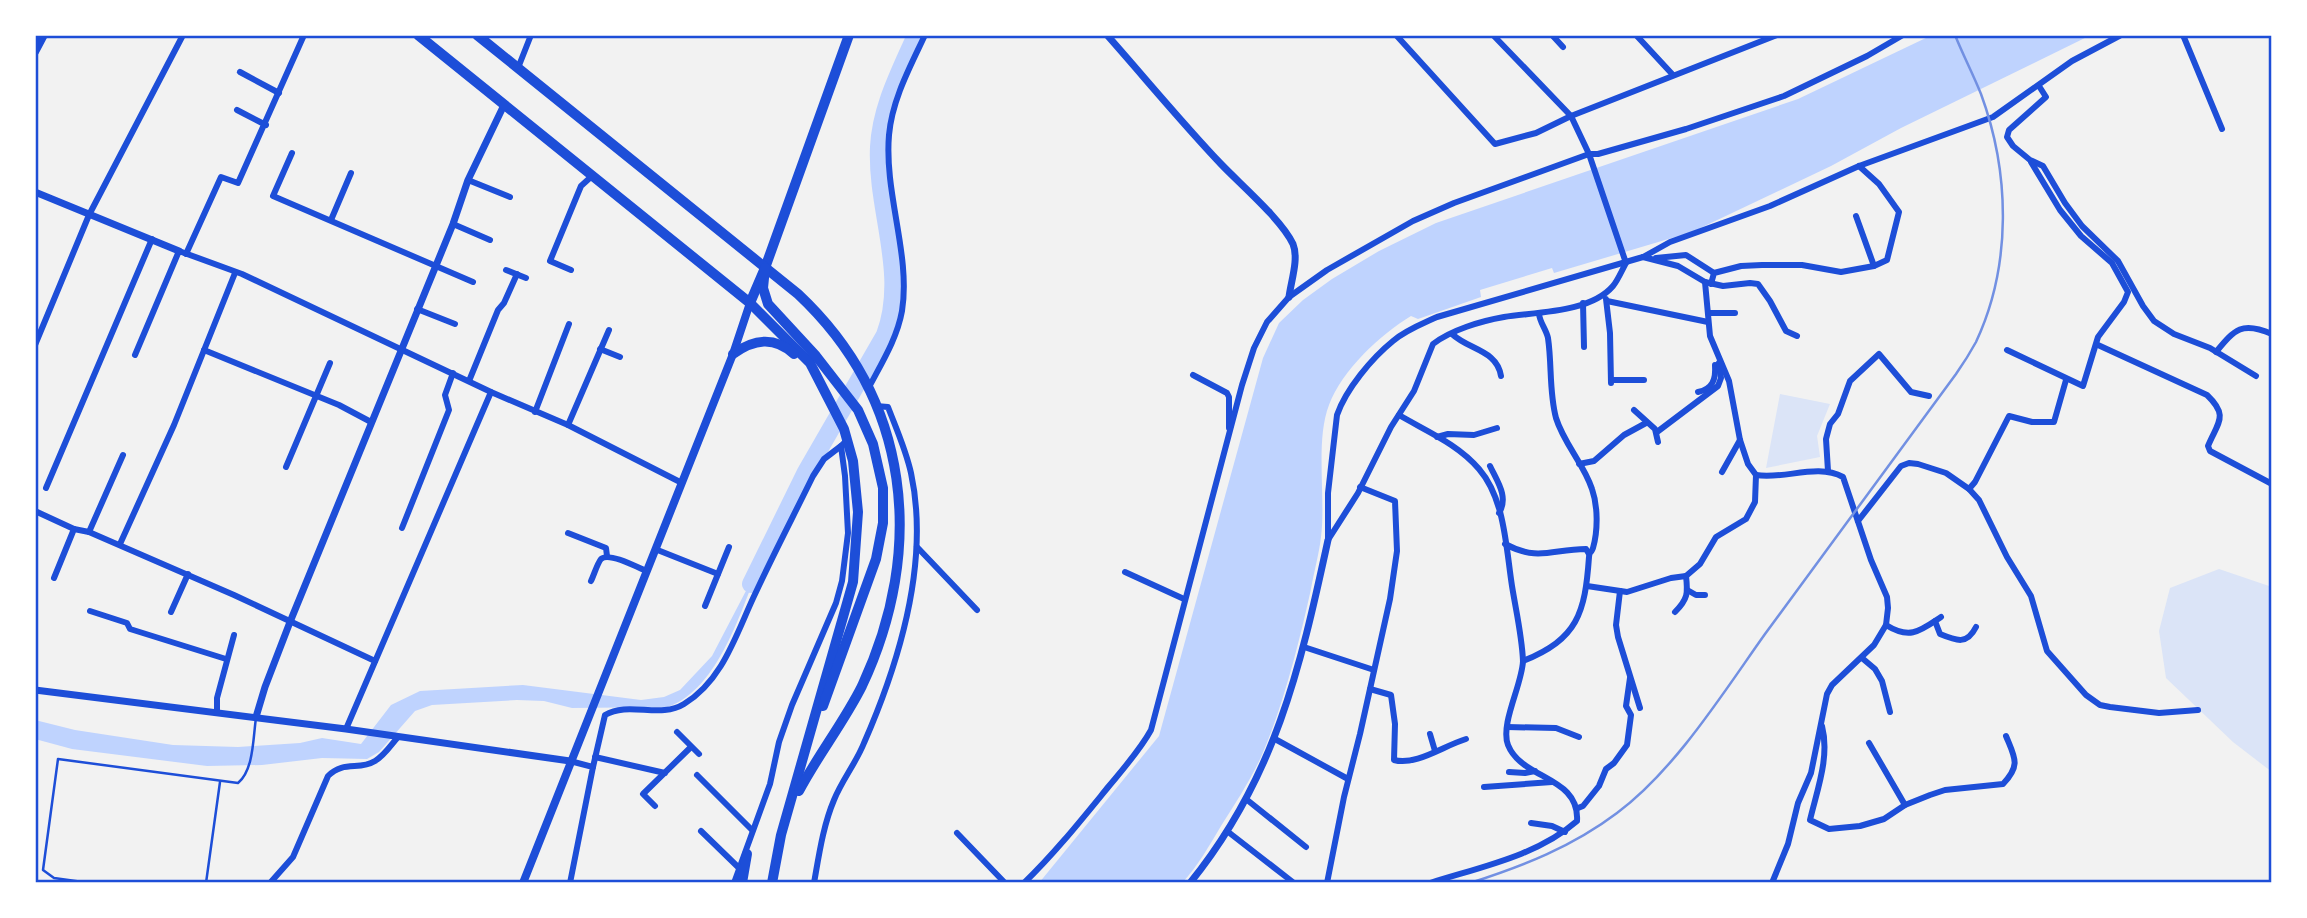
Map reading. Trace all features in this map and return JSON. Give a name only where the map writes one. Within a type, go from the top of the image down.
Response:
[{"type":"main road","points":[[35,52],[44,35]]},
{"type":"main road","points":[[477,35],[811,306],[845,348],[876,406],[891,451],[901,512],[900,554],[892,601],[861,687],[813,764],[789,810]]},
{"type":"main road","points":[[523,883],[733,354],[849,35]]},
{"type":"main road","points":[[421,36],[750,303],[810,363],[844,429],[844,443],[853,461],[858,512],[856,560],[848,606],[825,675],[776,855],[772,883]]},
{"type":"main road","points":[[765,268],[763,288],[768,304],[816,356],[858,410],[868,430],[881,472],[884,503],[880,541],[869,580],[807,749]]},
{"type":"main road","points":[[733,354],[757,342],[776,342],[785,346],[795,354],[833,405]]},
{"type":"main road","points":[[742,883],[747,853]]},
{"type":"street","points":[[35,345],[89,215],[183,35]]},
{"type":"street","points":[[135,355],[221,177],[238,183],[304,35]]},
{"type":"street","points":[[518,68],[531,35]]},
{"type":"street","points":[[867,387],[892,342],[902,311],[901,262],[888,169],[889,131],[901,88],[925,35]]},
{"type":"street","points":[[1107,35],[1222,166],[1287,234],[1294,246],[1295,260],[1289,297]]},
{"type":"street","points":[[1396,35],[1495,144],[1536,133],[1571,116],[1777,35]]},
{"type":"street","points":[[1493,35],[1571,116],[1590,157],[1626,260],[1605,298],[1611,381],[1644,380]]},
{"type":"street","points":[[1552,35],[1563,47]]},
{"type":"street","points":[[1636,35],[1673,75]]},
{"type":"street","points":[[1024,883],[1044,864],[1144,743],[1151,730],[1184,599],[1254,348],[1266,322],[1289,297],[1327,270],[1413,221],[1454,203],[1598,154],[1686,129],[1784,96],[1867,56],[1903,35]]},
{"type":"street","points":[[1643,257],[1670,242],[1770,206],[1859,166],[1993,117],[2072,61],[2121,35]]},
{"type":"street","points":[[2183,35],[2222,129]]},
{"type":"street","points":[[240,72],[279,93]]},
{"type":"street","points":[[2039,86],[2046,97],[2014,123],[2007,137],[2013,146],[2030,160],[2043,166],[2082,226],[2118,261],[2154,321],[2174,334],[2216,352],[2256,376]]},
{"type":"street","points":[[256,717],[290,622],[453,225],[468,180],[504,105]]},
{"type":"street","points":[[237,110],[266,125]]},
{"type":"street","points":[[292,153],[273,196],[473,282]]},
{"type":"street","points":[[2007,350],[2083,386],[2098,345],[2098,337],[2124,302],[2127,292],[2112,264],[2081,236],[2060,210],[2030,160]]},
{"type":"street","points":[[1190,883],[1227,831],[1275,740],[1304,648],[1328,540],[1328,493],[1337,415],[1346,393],[1392,341],[1437,317],[1643,257],[1686,255],[1714,273],[1762,265],[1802,265],[1841,272],[1874,267],[1887,260],[1890,254],[1899,212],[1879,184],[1859,166]]},
{"type":"street","points":[[331,220],[351,173]]},
{"type":"street","points":[[572,270],[550,261],[581,186],[592,176]]},
{"type":"street","points":[[468,180],[510,197]]},
{"type":"street","points":[[35,192],[183,253],[242,274],[491,392],[568,425],[680,482]]},
{"type":"street","points":[[1856,216],[1874,267]]},
{"type":"street","points":[[453,225],[490,240]]},
{"type":"street","points":[[46,488],[152,239]]},
{"type":"street","points":[[1643,257],[1678,266],[1708,283],[1723,286],[1758,284],[1786,331],[1797,336]]},
{"type":"street","points":[[506,270],[526,278]]},
{"type":"street","points":[[120,544],[174,425],[235,273]]},
{"type":"street","points":[[1698,392],[1712,385],[1716,379],[1708,322],[1708,283],[1714,273]]},
{"type":"street","points":[[469,381],[498,310],[517,274]]},
{"type":"street","points":[[1328,540],[1415,391],[1433,344],[1479,323],[1566,310],[1605,298],[1708,322]]},
{"type":"street","points":[[1583,303],[1584,347]]},
{"type":"street","points":[[417,309],[455,324]]},
{"type":"street","points":[[1708,313],[1735,313]]},
{"type":"street","points":[[1523,661],[1555,646],[1566,636],[1580,611],[1587,586],[1589,554],[1593,548],[1595,526],[1595,499],[1587,476],[1565,441],[1556,417],[1548,338],[1539,314]]},
{"type":"street","points":[[535,412],[569,324]]},
{"type":"street","points":[[2216,352],[2234,332],[2243,328],[2256,327],[2272,334]]},
{"type":"street","points":[[568,425],[608,330]]},
{"type":"street","points":[[1452,334],[1466,346],[1492,357],[1500,368],[1501,376]]},
{"type":"street","points":[[2098,345],[2207,395],[2221,413],[2220,422],[2208,446],[2210,451],[2272,484]]},
{"type":"street","points":[[600,349],[620,357]]},
{"type":"street","points":[[204,350],[316,396],[371,422]]},
{"type":"street","points":[[1587,586],[1627,592],[1686,576],[1700,564],[1716,537],[1746,519],[1751,512],[1757,495],[1756,475],[1748,464],[1740,440],[1729,381],[1714,351]]},
{"type":"street","points":[[1828,471],[1825,439],[1829,424],[1838,414],[1850,381],[1872,359],[1879,354],[1911,392],[1929,396]]},
{"type":"street","points":[[1657,432],[1718,386],[1721,378],[1719,359]]},
{"type":"street","points":[[286,467],[330,363]]},
{"type":"street","points":[[402,528],[449,410],[444,395],[453,373]]},
{"type":"street","points":[[1193,375],[1227,393],[1227,421],[1230,430]]},
{"type":"street","points":[[1969,489],[2009,416],[2032,422],[2054,422],[2066,380]]},
{"type":"street","points":[[346,729],[491,392]]},
{"type":"street","points":[[814,883],[826,822],[834,799],[865,743],[898,646],[914,579],[917,547],[915,494],[911,470],[888,407],[876,406]]},
{"type":"street","points":[[1634,410],[1657,432],[1658,442]]},
{"type":"street","points":[[1399,415],[1453,445],[1481,471],[1493,493],[1505,544],[1523,661],[1522,675],[1507,727],[1508,744],[1512,752],[1535,771],[1574,798],[1578,808],[1577,821],[1550,841],[1522,854],[1430,883]]},
{"type":"street","points":[[1579,464],[1594,460],[1624,435],[1646,423]]},
{"type":"street","points":[[1437,437],[1448,434],[1474,435],[1497,428]]},
{"type":"street","points":[[1722,472],[1740,440]]},
{"type":"street","points":[[570,883],[606,715],[630,710],[674,709],[694,696],[721,666],[813,476],[824,459],[844,443]]},
{"type":"street","points":[[734,883],[770,784],[779,742],[792,705],[836,603],[842,582],[848,533],[844,443]]},
{"type":"street","points":[[89,532],[123,455]]},
{"type":"street","points":[[1858,521],[1898,470],[1909,463],[1946,473],[1969,489],[1986,511],[2007,557],[2031,596],[2047,651],[2086,695],[2100,705],[2110,707],[2159,713],[2198,710]]},
{"type":"street","points":[[1490,466],[1504,496],[1504,506],[1499,513]]},
{"type":"street","points":[[1756,475],[1767,477],[1828,471],[1843,477],[1871,560],[1887,597],[1885,625],[1874,645],[1832,685],[1827,694],[1811,773],[1798,803],[1788,844],[1772,883]]},
{"type":"street","points":[[1327,883],[1348,779],[1390,600],[1397,551],[1395,501],[1360,487]]},
{"type":"street","points":[[35,511],[188,574],[375,661]]},
{"type":"street","points":[[54,578],[74,529]]},
{"type":"street","points":[[568,533],[606,548],[607,556]]},
{"type":"street","points":[[1505,544],[1521,552],[1546,555],[1573,549],[1586,549],[1589,554]]},
{"type":"street","points":[[705,606],[729,547]]},
{"type":"street","points":[[917,547],[977,610]]},
{"type":"street","points":[[654,549],[718,574]]},
{"type":"street","points":[[607,556],[646,571]]},
{"type":"street","points":[[592,581],[600,560],[607,556]]},
{"type":"street","points":[[1125,572],[1184,599]]},
{"type":"street","points":[[172,612],[188,574]]},
{"type":"street","points":[[1675,612],[1685,601],[1689,591],[1686,576]]},
{"type":"street","points":[[1620,591],[1616,625],[1640,708]]},
{"type":"street","points":[[1689,591],[1696,595],[1705,594]]},
{"type":"street","points":[[90,611],[127,624],[130,629],[226,659]]},
{"type":"street","points":[[1885,625],[1903,633],[1914,634],[1938,619],[1940,634],[1965,640],[1976,627]]},
{"type":"street","points":[[217,712],[217,698],[234,635]]},
{"type":"street","points":[[1304,648],[1374,670]]},
{"type":"street","points":[[1862,657],[1875,668],[1882,681],[1891,712]]},
{"type":"street","points":[[1578,808],[1583,806],[1599,786],[1606,769],[1615,763],[1627,745],[1631,715],[1626,706],[1630,678]]},
{"type":"street","points":[[1370,689],[1391,695],[1395,724],[1394,760],[1414,761],[1466,739]]},
{"type":"street","points":[[35,690],[346,729],[570,761],[593,767]]},
{"type":"street","points":[[1821,721],[1826,741],[1824,763],[1810,820],[1829,829],[1860,826],[1884,819],[1905,805],[1945,790],[2003,784],[2014,772],[2015,760],[2006,736]]},
{"type":"street","points":[[1507,727],[1556,728],[1579,737]]},
{"type":"street","points":[[677,732],[699,754]]},
{"type":"street","points":[[1430,734],[1435,751]]},
{"type":"street","points":[[270,883],[293,857],[328,776],[335,769],[344,766],[374,762],[396,736]]},
{"type":"street","points":[[1275,740],[1348,779]]},
{"type":"street","points":[[1869,743],[1905,805]]},
{"type":"street","points":[[654,806],[643,794],[691,747]]},
{"type":"street","points":[[596,757],[665,773]]},
{"type":"street","points":[[1509,772],[1535,771]]},
{"type":"street","points":[[697,775],[752,830]]},
{"type":"street","points":[[1484,787],[1552,782]]},
{"type":"street","points":[[1246,799],[1306,847]]},
{"type":"street","points":[[1531,823],[1552,826],[1565,832]]},
{"type":"street","points":[[701,831],[738,867]]},
{"type":"street","points":[[1227,831],[1294,883]]},
{"type":"street","points":[[957,833],[1005,883]]},
{"type":"lane","points":[[90,883],[54,878],[43,870],[58,759],[238,783],[245,777],[248,767],[256,717]]},
{"type":"lane","points":[[206,883],[220,782]]},
{"type":"shaded area","points":[[1780,394],[1830,404],[1817,436],[1820,457],[1766,468]]},
{"type":"shaded area","points":[[2219,569],[2272,587],[2272,772],[2233,742],[2166,678],[2159,631],[2170,588]]},
{"type":"water","points":[[2091,35],[1901,128],[1831,166],[1692,232],[1554,273],[1552,268],[1480,290],[1481,297],[1418,319],[1411,316],[1387,333],[1352,366],[1329,405],[1323,435],[1320,543],[1290,674],[1261,757],[1203,856],[1182,883],[1039,883],[1159,736],[1263,358],[1279,323],[1303,300],[1379,251],[1436,223],[1798,99],[1930,36]]},
{"type":"water","points":[[761,562],[736,624],[715,665],[702,683],[686,697],[668,707],[572,708],[544,701],[517,700],[432,705],[415,711],[379,752],[367,759],[322,758],[262,765],[207,766],[72,749],[35,739],[35,720],[75,730],[173,745],[238,747],[300,743],[322,738],[361,744],[391,705],[420,691],[523,685],[641,700],[664,697],[680,690],[712,656]]},
{"type":"waterway","points":[[751,584],[806,472],[885,335],[893,288],[890,242],[879,171],[879,147],[883,118],[892,90],[916,35]]},
{"type":"railway","points":[[1470,883],[1565,846],[1617,813],[1659,775],[1697,730],[1974,346],[1988,312],[1996,282],[2001,251],[2002,187],[1991,124],[1955,35]]}]
